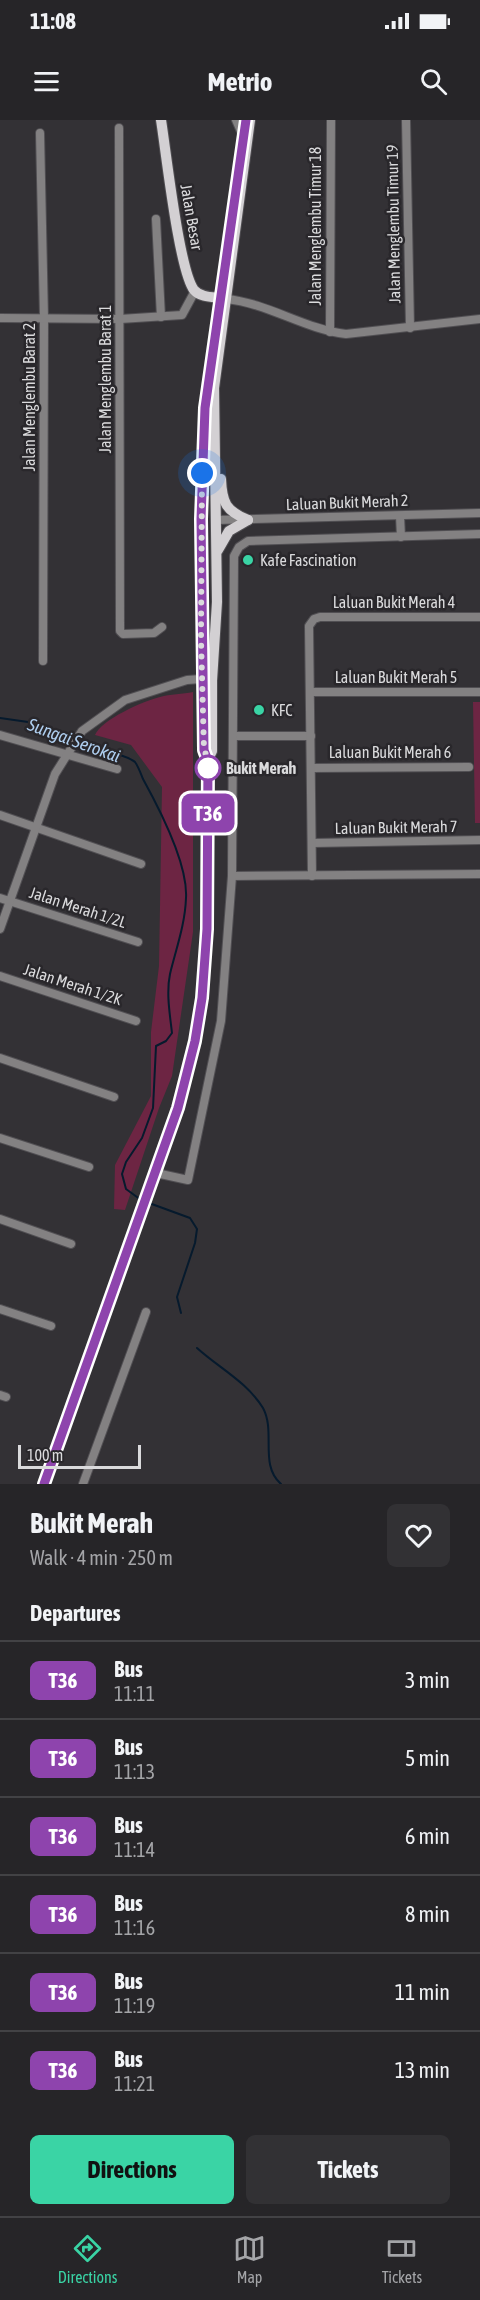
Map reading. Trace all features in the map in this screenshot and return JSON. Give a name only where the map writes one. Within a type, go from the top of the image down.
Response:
[{"type":"main road","name":"Jalan Besar","points":[[161,120],[180,241],[188,276],[195,291]]},
{"type":"main road","points":[[44,1484],[178,1108],[195,1041],[202,998],[207,929],[212,681],[217,602],[213,408],[243,136],[248,120]]},
{"type":"main road","points":[[210,755],[204,750],[201,679],[201,519],[204,429],[207,386],[224,299],[248,120]]},
{"type":"main road","points":[[195,291],[202,296],[224,299]]},
{"type":"main road","points":[[213,408],[219,436],[223,499],[228,509],[248,520]]},
{"type":"main road","points":[[204,429],[207,502],[208,510],[215,520]]},
{"type":"main road","points":[[202,605],[208,575],[208,530],[215,520]]},
{"type":"main road","points":[[216,554],[229,531],[248,520]]},
{"type":"main road","points":[[201,679],[207,670],[211,630],[217,602]]},
{"type":"street","points":[[236,120],[243,136]]},
{"type":"street","name":"Jalan Menglembu Timur 18","points":[[330,332],[331,120]]},
{"type":"street","name":"Jalan Menglembu Timur 19","points":[[406,120],[410,328]]},
{"type":"street","name":"Jalan Menglembu Barat 1","points":[[119,128],[120,631],[123,634],[154,633],[162,627]]},
{"type":"street","name":"Jalan Menglembu Barat 2","points":[[40,134],[44,318],[43,661]]},
{"type":"street","points":[[156,219],[161,317]]},
{"type":"street","points":[[0,318],[120,319],[182,315],[195,291]]},
{"type":"street","points":[[224,299],[264,308],[330,332],[346,334],[480,319]]},
{"type":"street","name":"Laluan Bukit Merah 2","points":[[215,520],[480,513]]},
{"type":"street","points":[[400,516],[401,537]]},
{"type":"street","points":[[156,1173],[188,1180],[221,1021],[232,876],[234,556],[239,547],[248,541],[480,534]]},
{"type":"street","name":"Laluan Bukit Merah 4","points":[[312,876],[312,692],[309,626],[314,619],[320,617],[480,617]]},
{"type":"street","points":[[0,929],[4,900],[36,827],[55,774],[82,731],[124,700],[187,680],[201,679]]},
{"type":"street","name":"Laluan Bukit Merah 5","points":[[312,692],[480,692]]},
{"type":"street","points":[[0,735],[65,756],[117,769]]},
{"type":"street","points":[[233,736],[311,736]]},
{"type":"street","name":"Laluan Bukit Merah 6","points":[[312,768],[469,767]]},
{"type":"street","points":[[0,815],[141,864]]},
{"type":"street","name":"Laluan Bukit Merah 7","points":[[312,843],[480,840]]},
{"type":"street","points":[[232,876],[480,874]]},
{"type":"street","name":"Jalan Merah 1/2L","points":[[4,900],[138,942]]},
{"type":"street","name":"Jalan Merah 1/2K","points":[[0,976],[136,1021]]},
{"type":"street","points":[[0,1058],[114,1097]]},
{"type":"street","points":[[0,1138],[89,1167]]},
{"type":"street","points":[[0,1219],[71,1244]]},
{"type":"street","points":[[0,1309],[51,1326]]},
{"type":"street","points":[[83,1484],[146,1312]]},
{"type":"shaded area","points":[[193,692],[193,932],[172,1076],[125,1210],[114,1209],[115,1165],[151,1096],[151,1032],[159,966],[162,787],[131,745],[95,735],[105,723],[134,707],[164,696]]},
{"type":"shaded area","points":[[473,702],[480,702],[480,823],[475,823]]},
{"type":"waterway","name":"Sungai Serokai","points":[[0,718],[35,723],[74,740]]},
{"type":"waterway","name":"Sungai Serokai","points":[[80,742],[135,762],[171,837],[185,885],[184,918],[168,989],[172,1033],[166,1041],[156,1046],[153,1108],[142,1138],[126,1162],[122,1174],[126,1189],[141,1200]]},
{"type":"waterway","name":"Sungai Serokai","points":[[149,1203],[190,1218],[197,1229],[195,1243],[177,1297],[181,1313]]},
{"type":"waterway","name":"Sungai Serokai","points":[[197,1348],[249,1390],[263,1408],[267,1417],[271,1467],[274,1476],[281,1484]]},
{"type":"bus line","name":"T36","points":[[44,1484],[178,1108],[195,1041],[202,998],[207,929],[208,761],[204,750],[201,659],[201,519],[205,408],[246,120]]},
{"type":"place","name":"Kafe Fascination","points":[[248,560]]},
{"type":"place","name":"KFC","points":[[259,710]]},
{"type":"place","name":"Bukit Merah","points":[[208,768]]},
{"type":"route","points":[[202,473],[201,679],[204,750],[208,759],[208,773],[208,768]]}]
